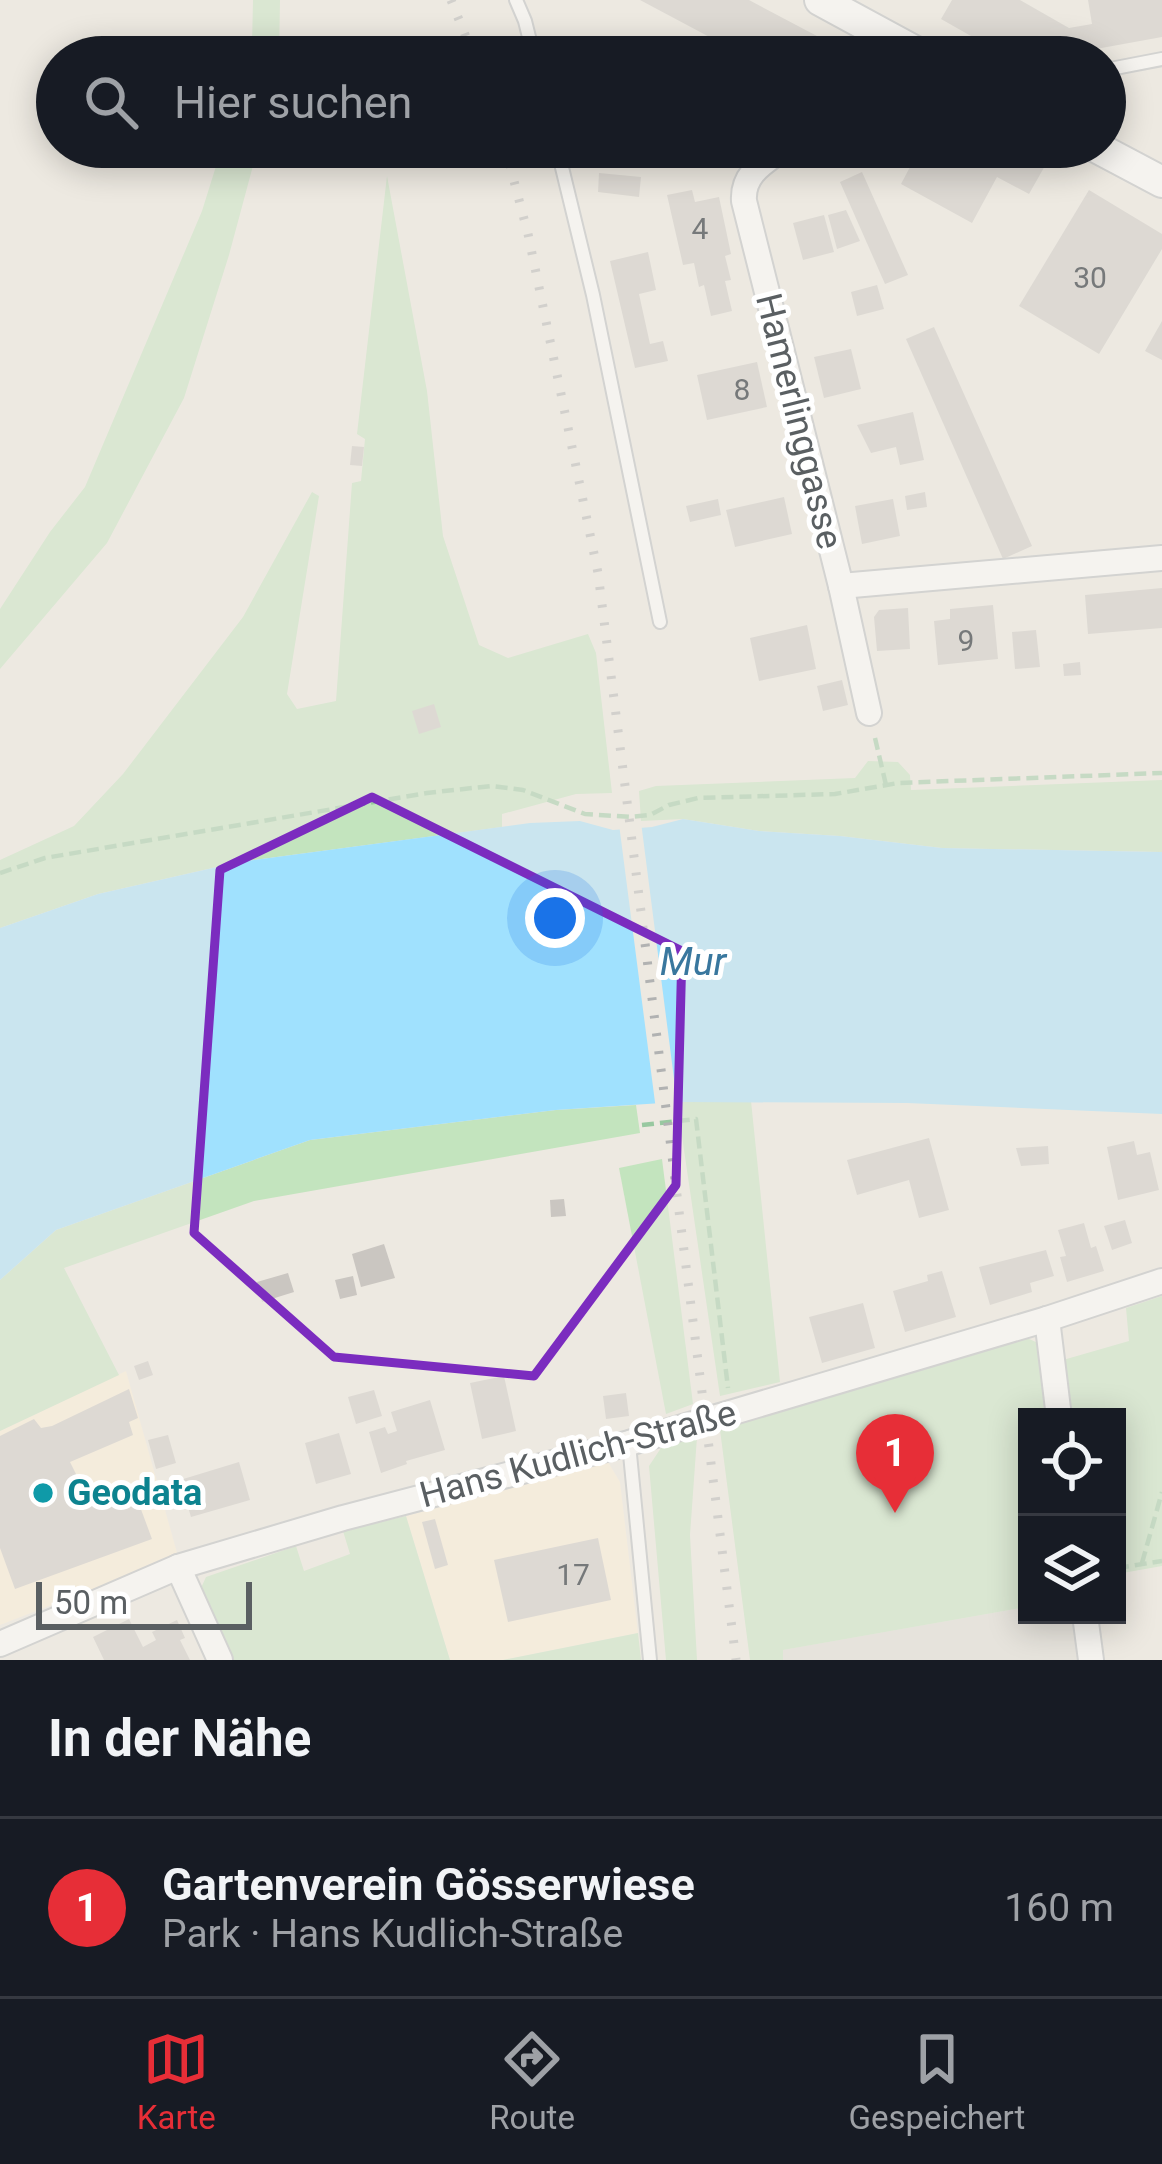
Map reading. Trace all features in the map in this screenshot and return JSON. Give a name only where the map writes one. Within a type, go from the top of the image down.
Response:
[{"type":"street","points":[[820,0],[881,36]]},
{"type":"street","points":[[1126,163],[1162,182]]},
{"type":"street","name":"Hamerlinggasse","points":[[757,168],[749,174],[744,201],[869,713]]},
{"type":"street","points":[[841,586],[1162,558]]},
{"type":"street","name":"Hans Kudlich-Straße","points":[[0,1644],[178,1567],[344,1517],[629,1443],[1162,1281]]},
{"type":"street","points":[[1048,1319],[1058,1408]]},
{"type":"street","points":[[178,1567],[220,1660]]},
{"type":"street","points":[[1086,1624],[1091,1660]]},
{"type":"lane","points":[[516,0],[529,36]]},
{"type":"lane","points":[[1126,66],[1162,58]]},
{"type":"lane","points":[[561,168],[593,295],[660,622]]},
{"type":"lane","points":[[629,1443],[650,1660]]},
{"type":"path","points":[[869,713],[886,785]]},
{"type":"path","points":[[0,873],[45,858],[491,786],[524,790],[585,814],[631,818],[698,798],[1162,773]]},
{"type":"path","points":[[642,1125],[696,1119],[731,1412]]},
{"type":"path","points":[[1142,1563],[1162,1492]]},
{"type":"path","points":[[1126,1566],[1162,1561]]},
{"type":"highlighted area","points":[[372,797],[682,951],[676,1185],[534,1376],[334,1357],[194,1233],[220,870]]},
{"type":"shaded area","name":"Geodata","points":[[126,1371],[178,1556],[0,1625],[0,1431]]},
{"type":"shaded area","points":[[608,1462],[620,1482],[638,1633],[503,1660],[450,1660],[406,1516]]},
{"type":"shaded area","points":[[1018,1609],[1018,1624],[1074,1624],[1079,1660],[783,1660],[782,1650]]},
{"type":"green space","points":[[253,0],[280,0],[279,36],[252,36]]},
{"type":"green space","points":[[215,168],[252,168],[184,398],[107,543],[0,669],[0,609],[85,487],[202,211]]},
{"type":"green space","points":[[387,176],[427,391],[443,536],[479,645],[508,658],[588,634],[596,653],[612,793],[576,794],[502,814],[502,827],[239,862],[98,894],[0,928],[0,860],[74,826],[123,774],[243,617],[312,492],[319,496],[287,694],[297,709],[336,701],[352,483],[361,481],[365,439],[357,434]]},
{"type":"green space","points":[[868,761],[898,762],[910,775],[911,790],[1162,780],[1162,852],[942,848],[683,819],[641,821],[639,791],[656,786],[855,778]]},
{"type":"green space","points":[[751,1101],[780,1382],[720,1396],[677,1102]]},
{"type":"green space","points":[[636,1105],[640,1133],[254,1201],[64,1268],[119,1375],[0,1431],[0,1280],[56,1230],[310,1140]]},
{"type":"green space","points":[[662,1159],[693,1404],[666,1414],[619,1168]]},
{"type":"green space","points":[[1162,1296],[1162,1566],[1126,1572],[1126,1408],[1067,1408],[1063,1360],[1129,1341],[1126,1308]]},
{"type":"green space","points":[[1027,1338],[1038,1343],[1046,1408],[1018,1408],[1018,1609],[783,1650],[783,1660],[750,1660],[720,1430]]},
{"type":"green space","points":[[697,1437],[690,1535],[697,1660],[666,1660],[649,1466],[665,1442]]},
{"type":"green space","points":[[406,1516],[450,1660],[232,1660],[201,1588],[206,1577],[296,1546],[304,1571],[350,1554],[343,1531]]},
{"type":"green space","points":[[638,1633],[641,1660],[503,1660]]},
{"type":"water","name":"Mur","points":[[683,819],[942,848],[1162,852],[1162,1114],[907,1103],[677,1102],[556,1110],[310,1140],[56,1230],[0,1280],[0,928],[98,894],[239,862],[530,823],[580,821],[613,830]]},
{"type":"pier","points":[[641,822],[678,1108],[656,1110],[619,824]]},
{"type":"building","points":[[640,0],[749,0],[817,36],[708,36]]},
{"type":"building","points":[[952,0],[1020,0],[1069,28],[1092,24],[1088,0],[1162,0],[1162,37],[1126,44],[1126,36],[971,36],[941,19]]},
{"type":"building","points":[[909,168],[1044,168],[1029,194],[997,177],[972,223],[901,184]]},
{"type":"building","points":[[862,172],[908,275],[885,284],[840,182]]},
{"type":"building","points":[[599,173],[641,177],[639,197],[598,192]]},
{"type":"building","points":[[692,190],[695,202],[719,197],[731,254],[725,256],[731,280],[725,281],[732,311],[711,316],[694,263],[683,265],[667,195]]},
{"type":"building","points":[[1089,190],[1162,234],[1162,249],[1099,354],[1019,306]]},
{"type":"building","points":[[846,210],[860,241],[837,249],[828,215]]},
{"type":"building","points":[[824,215],[834,252],[803,260],[793,223]]},
{"type":"building","points":[[648,252],[656,290],[639,294],[650,344],[663,341],[668,361],[635,368],[610,261]]},
{"type":"building","points":[[877,285],[884,309],[857,316],[851,292]]},
{"type":"building","points":[[1162,321],[1162,360],[1145,351]]},
{"type":"building","points":[[934,327],[1032,546],[1003,559],[906,339]]},
{"type":"building","points":[[851,349],[861,389],[824,398],[814,357]]},
{"type":"building","points":[[757,362],[767,407],[707,420],[697,375]]},
{"type":"building","points":[[913,412],[924,460],[900,465],[896,447],[871,453],[857,425]]},
{"type":"building","points":[[352,446],[364,447],[362,466],[350,465]]},
{"type":"building","points":[[925,492],[927,507],[907,510],[905,496]]},
{"type":"building","points":[[784,497],[792,534],[735,547],[726,510]]},
{"type":"building","points":[[718,499],[721,515],[690,522],[686,506]]},
{"type":"building","points":[[893,499],[900,536],[862,544],[855,506]]},
{"type":"building","points":[[1162,588],[1162,628],[1088,634],[1085,595]]},
{"type":"building","points":[[993,605],[998,659],[938,665],[934,621],[950,619],[950,609]]},
{"type":"building","points":[[908,608],[910,649],[877,651],[874,617],[879,610]]},
{"type":"building","points":[[807,625],[816,669],[759,681],[750,638]]},
{"type":"building","points":[[1036,630],[1040,667],[1015,669],[1012,632]]},
{"type":"building","points":[[1080,662],[1081,675],[1064,676],[1063,664]]},
{"type":"building","points":[[842,680],[848,705],[823,711],[817,686]]},
{"type":"building","points":[[434,704],[441,727],[419,734],[412,711]]},
{"type":"building","points":[[929,1138],[949,1210],[919,1218],[909,1180],[857,1195],[847,1160]]},
{"type":"building","points":[[1134,1141],[1137,1155],[1150,1152],[1159,1190],[1118,1200],[1107,1147]]},
{"type":"building","points":[[1048,1146],[1049,1164],[1021,1166],[1016,1148]]},
{"type":"building","points":[[564,1199],[566,1216],[551,1217],[550,1200]]},
{"type":"building","points":[[1125,1220],[1132,1243],[1112,1250],[1104,1226]]},
{"type":"building","points":[[1084,1223],[1104,1271],[1067,1282],[1058,1230]]},
{"type":"building","points":[[384,1244],[395,1278],[361,1287],[352,1254]]},
{"type":"building","points":[[1046,1250],[1054,1276],[1030,1283],[1032,1292],[990,1305],[979,1267]]},
{"type":"building","points":[[942,1271],[956,1317],[905,1332],[893,1291],[928,1281],[927,1275]]},
{"type":"building","points":[[288,1273],[294,1292],[262,1302],[257,1282]]},
{"type":"building","points":[[353,1276],[357,1295],[340,1299],[335,1280]]},
{"type":"building","points":[[863,1303],[875,1348],[822,1363],[809,1317]]},
{"type":"building","points":[[148,1361],[153,1375],[139,1380],[134,1366]]},
{"type":"building","points":[[504,1376],[516,1431],[482,1439],[470,1383]]},
{"type":"building","name":"Geodata","points":[[129,1389],[138,1418],[129,1422],[133,1435],[70,1462],[90,1502],[132,1485],[152,1539],[15,1589],[0,1548],[0,1436],[34,1419],[41,1428],[52,1426]]},
{"type":"building","points":[[374,1390],[382,1416],[356,1424],[348,1397]]},
{"type":"building","points":[[626,1393],[629,1416],[606,1419],[603,1396]]},
{"type":"building","points":[[430,1400],[445,1450],[381,1473],[369,1432],[385,1427],[388,1434],[397,1431],[391,1412]]},
{"type":"building","points":[[339,1433],[351,1474],[316,1484],[305,1443]]},
{"type":"building","points":[[168,1435],[176,1463],[156,1469],[148,1440]]},
{"type":"building","points":[[239,1462],[250,1500],[191,1517],[180,1480]]},
{"type":"building","points":[[435,1519],[448,1565],[435,1569],[422,1522]]},
{"type":"building","points":[[598,1538],[611,1600],[508,1622],[494,1560]]},
{"type":"building","points":[[129,1619],[143,1647],[156,1640],[152,1632],[177,1620],[190,1660],[104,1660],[93,1637]]},
{"type":"railway","points":[[451,0],[466,36]]},
{"type":"railway","points":[[511,168],[598,573],[736,1660]]},
{"type":"place","name":"Geodata","points":[[43,1493]]},
{"type":"place","name":"Gartenverein Gösserwiese","points":[[895,1513]]}]
